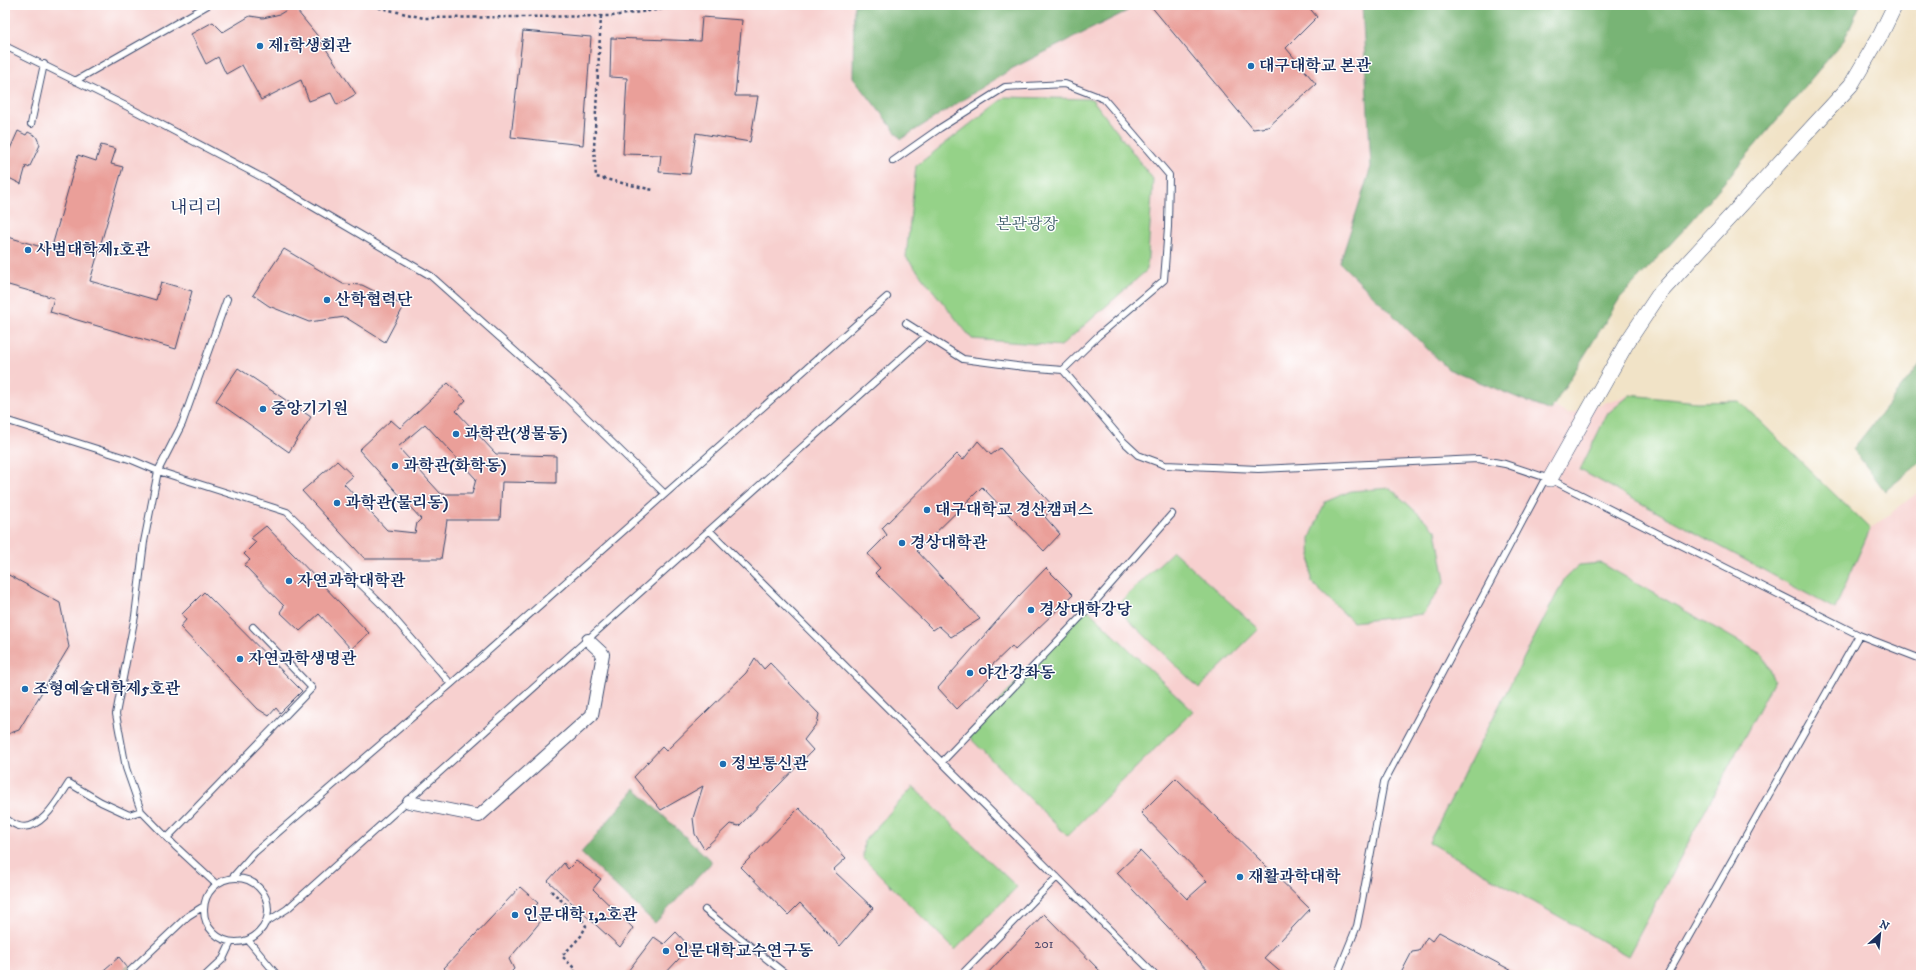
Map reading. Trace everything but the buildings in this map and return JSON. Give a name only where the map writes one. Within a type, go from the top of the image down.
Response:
[{"type":"street","points":[[1548,478],[1626,344],[1660,293],[1851,85],[1881,34],[1895,5]]},
{"type":"street","points":[[409,802],[479,816],[592,715],[603,654],[588,640]]},
{"type":"lane","points":[[75,81],[208,5]]},
{"type":"lane","points":[[5,46],[44,64],[267,180],[431,276],[554,386],[665,494]]},
{"type":"lane","points":[[30,124],[44,64]]},
{"type":"lane","points":[[893,161],[940,128],[1005,87],[1065,84],[1104,99],[1169,175],[1168,227],[1164,280],[1098,336],[1063,370]]},
{"type":"lane","points":[[886,297],[451,684],[254,853],[232,878],[216,884],[206,897],[204,906],[205,918],[210,929],[220,938],[231,942],[248,940],[258,933],[265,923],[287,909],[409,802],[926,336]]},
{"type":"lane","points":[[216,884],[167,838],[141,811],[126,768],[116,714],[135,616],[144,542],[158,471],[182,424],[227,299]]},
{"type":"lane","points":[[906,323],[963,359],[1024,367],[1063,370],[1123,441],[1138,455],[1165,465],[1258,469],[1478,459],[1505,464],[1548,478],[1859,635],[1921,659]]},
{"type":"lane","points":[[5,420],[132,460],[158,471],[287,512],[384,608],[451,684]]},
{"type":"lane","points":[[1337,975],[1357,926],[1384,782],[1548,478]]},
{"type":"lane","points":[[942,762],[1094,603],[1172,514]]},
{"type":"lane","points":[[710,531],[1155,975]]},
{"type":"lane","points":[[167,838],[312,688],[254,627]]},
{"type":"lane","points":[[1667,975],[1859,635]]},
{"type":"lane","points":[[5,818],[19,827],[35,824],[50,811],[69,783],[101,802],[130,815],[141,811]]},
{"type":"lane","points":[[958,975],[964,972],[1057,877]]},
{"type":"lane","points":[[232,878],[248,881],[261,891],[268,906],[265,923]]},
{"type":"lane","points":[[130,971],[188,916],[204,906]]},
{"type":"lane","points":[[705,910],[786,975]]},
{"type":"lane","points":[[248,940],[277,975]]},
{"type":"lane","points":[[206,975],[223,959],[231,942]]},
{"type":"path","points":[[367,5],[424,18],[601,16],[670,8],[677,5]]},
{"type":"path","points":[[601,16],[594,148],[596,177],[653,190]]},
{"type":"path","points":[[551,892],[581,918],[586,926],[581,936],[562,956],[575,969],[574,975]]},
{"type":"shaded area","name":"대구대학교 경산캠퍼스","points":[[5,5],[1606,5],[1469,360],[1568,414],[1630,395],[1697,402],[1739,401],[1870,529],[1921,490],[1921,975],[5,975]]},
{"type":"green space","points":[[854,5],[1130,5],[1127,11],[1013,68],[901,139],[853,77]]},
{"type":"green space","points":[[1362,5],[1860,5],[1844,40],[1689,224],[1620,298],[1550,411],[1448,369],[1340,263],[1371,167]]},
{"type":"green space","name":"본관광장","points":[[1005,97],[1092,99],[1153,179],[1147,270],[1061,346],[972,339],[906,257],[916,166]]},
{"type":"green space","points":[[1921,363],[1921,462],[1885,491],[1853,449]]},
{"type":"green space","points":[[1630,395],[1697,402],[1739,401],[1870,529],[1835,609],[1580,470],[1607,414]]},
{"type":"green space","points":[[1390,488],[1436,530],[1445,581],[1423,614],[1353,622],[1311,582],[1310,538],[1325,502],[1351,491]]},
{"type":"green space","points":[[1173,551],[1259,629],[1199,688],[1115,607]]},
{"type":"green space","points":[[1601,563],[1763,655],[1774,681],[1628,956],[1429,842],[1565,578],[1579,565]]},
{"type":"green space","points":[[1086,608],[1193,711],[1067,836],[967,735]]},
{"type":"green space","points":[[913,787],[1017,887],[955,950],[863,858],[864,841]]},
{"type":"green space","points":[[635,789],[712,862],[655,923],[581,853]]},
{"type":"tunnel","points":[[125,975],[130,971]]},
{"type":"place","name":"제1학생회관","points":[[260,46]]},
{"type":"place","name":"대구대학교 본관","points":[[1251,66]]},
{"type":"place","name":"사범대학제1호관","points":[[28,250]]},
{"type":"place","name":"산학협력단","points":[[327,300]]},
{"type":"place","name":"중앙기기원","points":[[263,409]]},
{"type":"place","name":"과학관(생물동)","points":[[456,434]]},
{"type":"place","name":"과학관(화학동)","points":[[395,466]]},
{"type":"place","name":"과학관(물리동)","points":[[337,503]]},
{"type":"place","name":"대구대학교 경산캠퍼스","points":[[927,510]]},
{"type":"place","name":"경상대학관","points":[[902,543]]},
{"type":"place","name":"자연과학대학관","points":[[289,581]]},
{"type":"place","name":"경상대학강당","points":[[1031,610]]},
{"type":"place","name":"자연과학생명관","points":[[240,659]]},
{"type":"place","name":"야간강좌동","points":[[970,673]]},
{"type":"place","name":"조형예술대학제5호관","points":[[25,689]]},
{"type":"place","name":"정보통신관","points":[[723,764]]},
{"type":"place","name":"재활과학대학","points":[[1240,877]]},
{"type":"place","name":"인문대학 1,2호관","points":[[515,915]]},
{"type":"place","name":"인문대학교수연구동","points":[[666,951]]},
{"type":"district","name":"내리리","points":[[196,208]]}]
